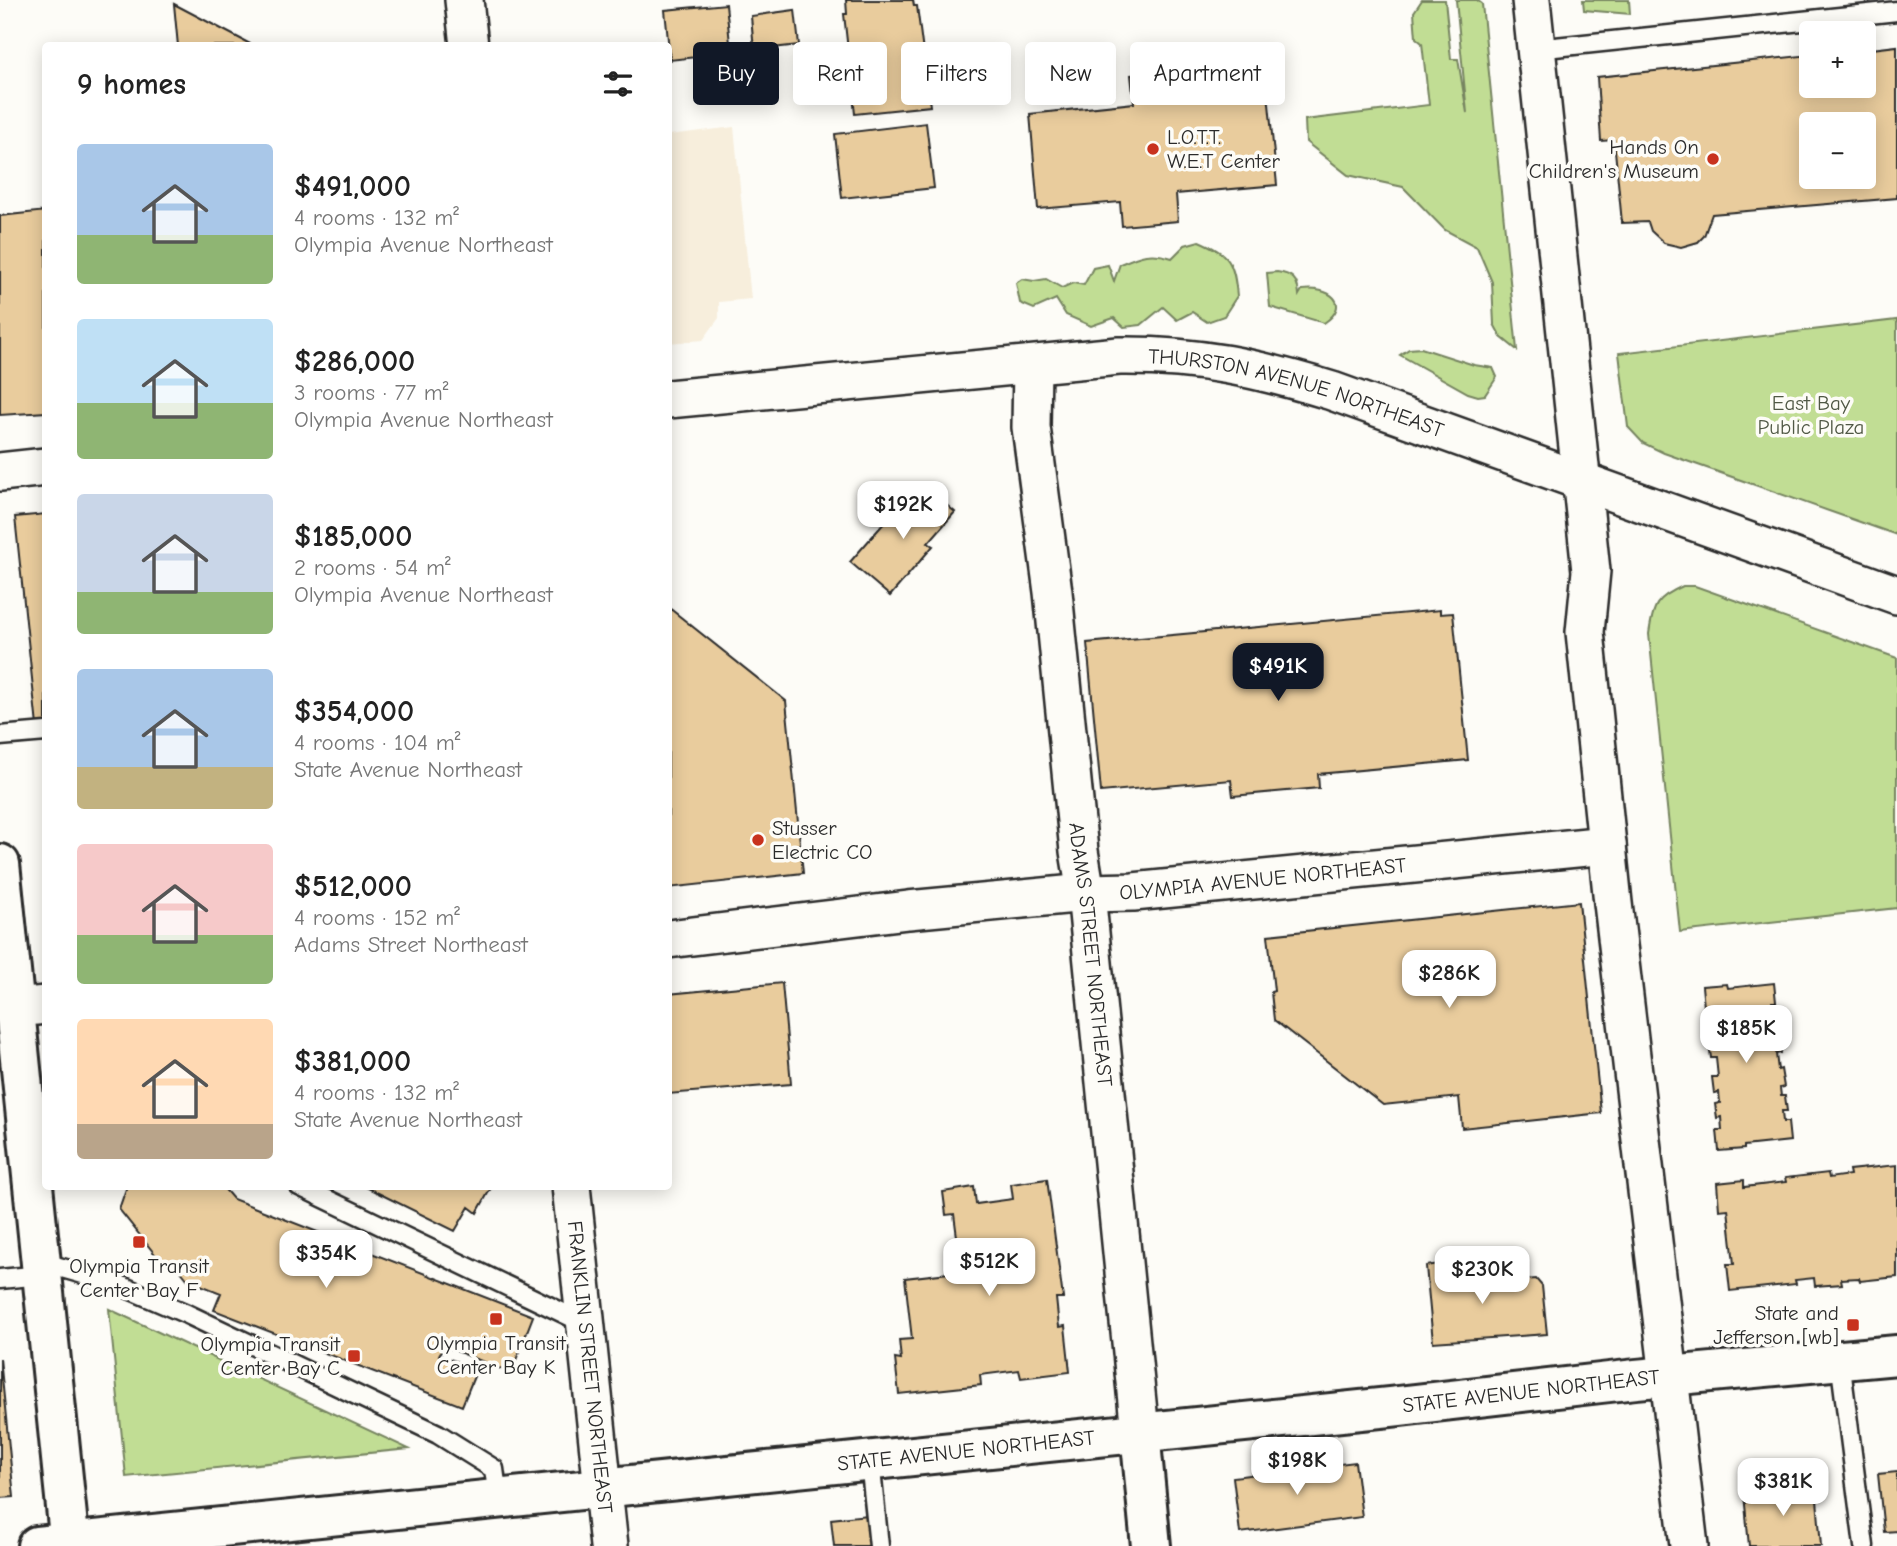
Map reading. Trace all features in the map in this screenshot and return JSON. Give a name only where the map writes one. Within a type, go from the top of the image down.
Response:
[{"type":"main road","points":[[0,864],[20,1007],[59,1545]]},
{"type":"main road","name":"STATE AVENUE NORTHEAST","points":[[59,1545],[603,1486],[1897,1355]]},
{"type":"main road","name":"ADAMS STREET NORTHEAST","points":[[1140,1432],[1151,1546]]},
{"type":"street","points":[[464,0],[469,42]]},
{"type":"street","points":[[1531,0],[1591,571],[1585,632],[1607,845],[1689,1546]]},
{"type":"street","name":"THURSTON AVENUE NORTHEAST","points":[[672,399],[1119,356],[1210,360],[1259,370],[1332,391],[1897,595]]},
{"type":"street","name":"ADAMS STREET NORTHEAST","points":[[1032,365],[1031,427],[1053,592],[1079,851],[1086,893],[1140,1432]]},
{"type":"street","points":[[0,472],[42,467]]},
{"type":"street","name":"OLYMPIA AVENUE NORTHEAST","points":[[672,939],[908,910],[1086,893],[1133,892],[1607,845]]},
{"type":"street","name":"FRANKLIN STREET NORTHEAST","points":[[571,1190],[609,1546]]},
{"type":"lane","points":[[1536,49],[1897,11]]},
{"type":"lane","points":[[0,736],[42,732]]},
{"type":"lane","points":[[307,1190],[584,1323]]},
{"type":"lane","points":[[0,1279],[41,1268],[115,1283],[187,1314],[438,1434],[494,1469],[498,1499]]},
{"type":"lane","points":[[1840,1360],[1864,1546]]},
{"type":"lane","points":[[870,1461],[879,1546]]},
{"type":"shaded area","points":[[734,127],[751,299],[719,302],[719,318],[703,340],[672,343],[672,135]]},
{"type":"green space","points":[[1422,0],[1445,0],[1451,59],[1458,59],[1467,113],[1456,0],[1477,0],[1482,4],[1517,350],[1501,337],[1494,324],[1492,282],[1477,247],[1445,230],[1403,187],[1348,175],[1306,142],[1305,120],[1429,105],[1422,43],[1416,38],[1414,12]]},
{"type":"green space","points":[[1583,0],[1629,0],[1630,14],[1584,10]]},
{"type":"green space","points":[[1199,241],[1224,255],[1232,268],[1237,296],[1224,316],[1207,322],[1192,312],[1177,320],[1163,307],[1141,325],[1124,327],[1114,318],[1091,326],[1066,315],[1056,299],[1034,309],[1020,303],[1016,283],[1022,279],[1046,279],[1062,288],[1073,283],[1084,285],[1093,268],[1108,265],[1114,281],[1120,264],[1146,255],[1172,258],[1185,245]]},
{"type":"green space","points":[[1277,272],[1293,278],[1299,295],[1302,290],[1312,289],[1328,293],[1337,303],[1332,316],[1324,323],[1270,307],[1267,273]]},
{"type":"green space","name":"East Bay Public Plaza","points":[[1897,320],[1897,535],[1664,453],[1643,443],[1628,427],[1619,353]]},
{"type":"green space","points":[[1421,348],[1474,365],[1493,368],[1497,377],[1485,395],[1468,393],[1400,355],[1409,349]]},
{"type":"green space","points":[[1683,586],[1695,586],[1897,658],[1897,908],[1680,932],[1649,634],[1657,604],[1667,594]]},
{"type":"green space","points":[[109,1309],[409,1449],[126,1477]]},
{"type":"building","points":[[846,0],[913,0],[914,6],[917,6],[922,42],[901,42],[901,105],[930,106],[855,114],[854,105],[887,105],[887,42],[847,42],[844,14],[847,14]]},
{"type":"building","points":[[174,4],[246,42],[178,42]]},
{"type":"building","points":[[726,4],[730,42],[693,42],[693,57],[672,60],[672,42],[668,42],[665,10]]},
{"type":"building","points":[[795,10],[799,42],[779,47],[779,42],[753,42],[751,16]]},
{"type":"building","name":"Hands On Children's Museum","points":[[1897,46],[1897,198],[1712,214],[1704,236],[1698,242],[1681,247],[1664,243],[1651,231],[1648,222],[1622,223],[1614,140],[1601,141],[1597,77],[1799,56],[1799,98],[1876,98],[1876,49]]},
{"type":"building","name":"L.O.T.T. W.E.T Center","points":[[1116,105],[1269,105],[1277,185],[1176,194],[1178,221],[1122,226],[1120,202],[1038,209],[1030,114]]},
{"type":"building","points":[[926,123],[934,188],[842,198],[835,134]]},
{"type":"building","points":[[42,211],[42,412],[0,415],[0,216]]},
{"type":"building","points":[[924,486],[955,512],[928,543],[933,546],[890,596],[850,562],[892,514],[897,518]]},
{"type":"building","points":[[42,514],[42,725],[37,726],[15,517]]},
{"type":"building","points":[[672,610],[786,701],[803,873],[672,888]]},
{"type":"building","points":[[1440,610],[1440,614],[1453,613],[1468,760],[1318,774],[1319,788],[1233,796],[1231,780],[1101,792],[1087,643]]},
{"type":"building","points":[[1579,902],[1601,1113],[1462,1128],[1459,1097],[1383,1105],[1274,1020],[1268,935]]},
{"type":"building","points":[[782,983],[791,1084],[672,1094],[672,994]]},
{"type":"building","points":[[1774,983],[1776,1002],[1772,1002],[1772,1010],[1776,1010],[1778,1028],[1773,1029],[1774,1036],[1779,1035],[1781,1053],[1776,1054],[1784,1087],[1780,1088],[1781,1096],[1785,1096],[1787,1111],[1782,1111],[1783,1122],[1788,1122],[1790,1141],[1719,1151],[1717,1130],[1722,1130],[1721,1117],[1717,1118],[1715,1104],[1720,1103],[1719,1092],[1714,1093],[1712,1077],[1718,1077],[1716,1058],[1711,1058],[1709,1043],[1713,1043],[1712,1031],[1708,1032],[1706,1017],[1710,1016],[1709,1007],[1704,1007],[1702,986],[1727,984],[1728,988]]},
{"type":"building","points":[[1897,1165],[1897,1277],[1860,1281],[1859,1278],[1841,1279],[1842,1284],[1815,1286],[1814,1278],[1795,1280],[1796,1284],[1730,1291],[1727,1264],[1734,1264],[1728,1209],[1719,1210],[1717,1183],[1744,1180],[1744,1187],[1786,1182],[1785,1178],[1828,1173],[1829,1178],[1850,1175],[1849,1170]]},
{"type":"building","points":[[1047,1179],[1063,1298],[1056,1298],[1059,1327],[1065,1326],[1070,1372],[1021,1378],[1019,1370],[980,1375],[981,1385],[899,1394],[895,1359],[901,1360],[899,1340],[912,1339],[905,1278],[966,1271],[964,1253],[959,1252],[954,1214],[946,1215],[943,1192],[974,1187],[976,1204],[1013,1199],[1011,1184]]},
{"type":"building","points":[[126,1190],[225,1190],[233,1199],[533,1316],[511,1373],[444,1346],[439,1355],[477,1369],[462,1406],[214,1310],[221,1293],[188,1280],[180,1270],[162,1263],[119,1209]]},
{"type":"building","points":[[372,1190],[490,1190],[477,1213],[469,1207],[455,1231]]},
{"type":"building","points":[[1466,1260],[1469,1285],[1536,1279],[1542,1286],[1547,1334],[1433,1342],[1426,1266]]},
{"type":"building","points":[[0,1358],[14,1497],[0,1498]]},
{"type":"building","points":[[1355,1462],[1362,1517],[1240,1533],[1233,1477]]},
{"type":"building","points":[[1897,1472],[1897,1531],[1884,1532],[1878,1474]]},
{"type":"building","points":[[1816,1488],[1821,1546],[1749,1546],[1744,1494]]},
{"type":"building","points":[[867,1515],[870,1546],[834,1546],[831,1519]]},
{"type":"place","name":"L.O.T.T. W.E.T Center","points":[[1153,149]]},
{"type":"place","name":"Hands On Children's Museum","points":[[1713,159]]},
{"type":"place","name":"Stusser Electric CO","points":[[758,840]]},
{"type":"place","name":"Olympia Transit Center Bay F","points":[[139,1242]]},
{"type":"place","name":"Olympia Transit Center Bay K","points":[[496,1319]]},
{"type":"place","name":"State and Jefferson [wb]","points":[[1853,1325]]},
{"type":"place","name":"Olympia Transit Center Bay C","points":[[354,1356]]}]
